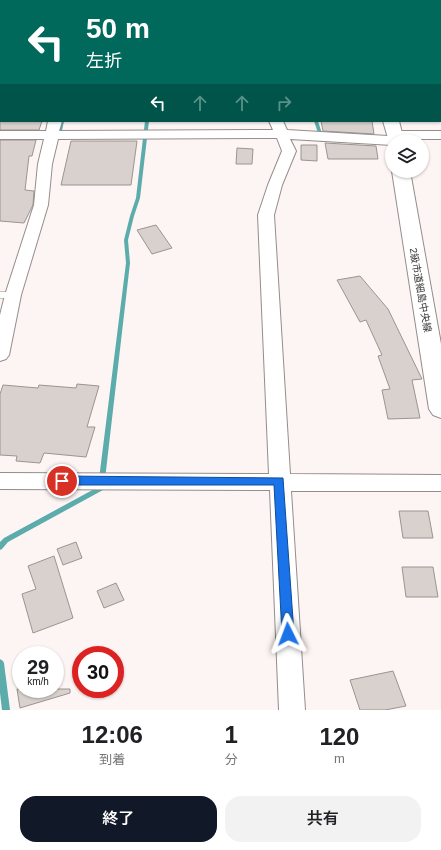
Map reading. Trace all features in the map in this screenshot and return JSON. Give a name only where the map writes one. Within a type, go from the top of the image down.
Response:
[{"type":"street","points":[[0,355],[6,295],[41,205],[45,164],[55,122]]},
{"type":"street","points":[[279,128],[289,151],[275,184],[266,215],[292,710]]},
{"type":"street","points":[[0,136],[51,136],[279,128],[394,134]]},
{"type":"street","points":[[429,135],[441,135]]},
{"type":"street","name":"2級市道細島中央線","points":[[402,178],[441,409]]},
{"type":"street","points":[[0,481],[279,481],[441,483]]},
{"type":"building","points":[[0,122],[42,122],[39,130],[0,130]]},
{"type":"building","points":[[321,122],[372,122],[374,134],[323,131]]},
{"type":"building","points":[[0,140],[36,140],[32,156],[29,156],[25,190],[34,191],[33,205],[24,223],[0,221]]},
{"type":"building","points":[[71,141],[137,141],[131,185],[61,185]]},
{"type":"building","points":[[325,143],[376,146],[378,159],[328,159]]},
{"type":"building","points":[[301,145],[317,145],[317,161],[301,160]]},
{"type":"building","points":[[237,148],[253,149],[252,164],[236,164]]},
{"type":"building","points":[[156,225],[172,248],[152,254],[137,230]]},
{"type":"building","points":[[360,276],[388,309],[422,379],[412,380],[420,418],[388,419],[382,390],[390,389],[378,356],[382,355],[366,320],[360,322],[337,280]]},
{"type":"building","points":[[77,384],[99,386],[87,427],[95,427],[86,457],[44,453],[40,463],[16,461],[17,456],[0,455],[0,394],[3,385],[38,388],[39,385],[76,388]]},
{"type":"building","points":[[399,511],[428,511],[433,538],[403,538]]},
{"type":"building","points":[[76,542],[82,558],[63,565],[57,549]]},
{"type":"building","points":[[54,556],[73,618],[33,633],[22,594],[36,589],[28,566]]},
{"type":"building","points":[[402,567],[433,567],[438,597],[406,597]]},
{"type":"building","points":[[116,583],[124,600],[104,608],[97,591]]},
{"type":"building","points":[[393,671],[406,706],[385,710],[360,710],[350,680]]},
{"type":"building","points":[[64,689],[70,689],[70,693],[64,695]]},
{"type":"building","points":[[18,698],[53,698],[20,708]]},
{"type":"waterway","points":[[60,131],[62,122]]},
{"type":"waterway","points":[[0,547],[6,540],[101,488],[128,263],[126,240],[138,198],[147,122]]},
{"type":"waterway","points":[[316,122],[322,141],[331,141]]},
{"type":"waterway","points":[[0,663],[6,710]]},
{"type":"route","points":[[62,481],[279,481],[288,634]]}]
